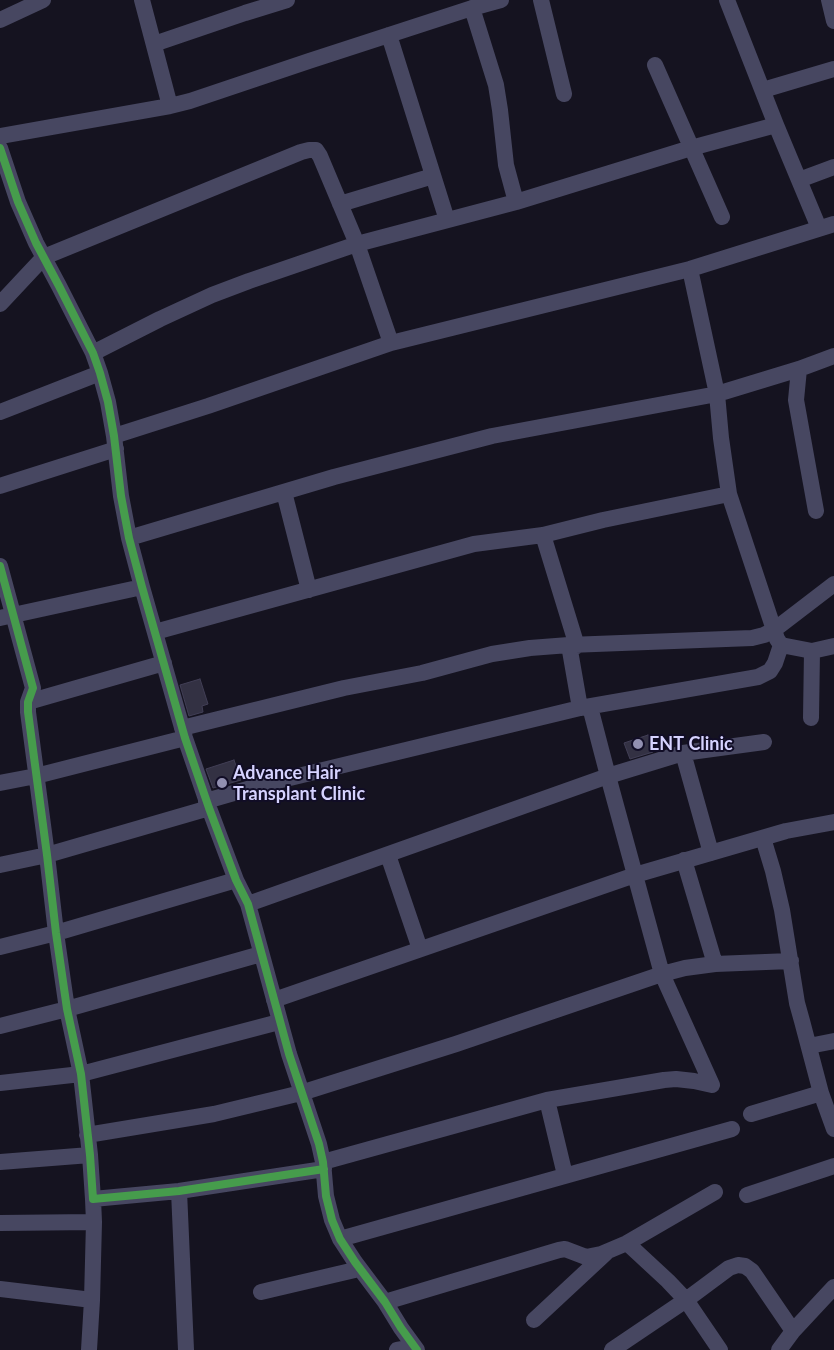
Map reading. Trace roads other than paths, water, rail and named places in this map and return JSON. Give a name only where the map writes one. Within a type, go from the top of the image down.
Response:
[{"type":"street","points":[[0,20],[40,0]]},
{"type":"street","points":[[142,0],[170,106]]},
{"type":"street","points":[[154,44],[245,12],[287,0]]},
{"type":"street","points":[[0,136],[170,106],[200,98],[501,0]]},
{"type":"street","points":[[541,0],[564,94]]},
{"type":"street","points":[[0,486],[208,406],[391,343],[690,269],[826,226],[799,180],[727,0]]},
{"type":"street","points":[[829,0],[834,21]]},
{"type":"street","points":[[472,8],[496,85],[504,158],[516,202]]},
{"type":"street","points":[[389,35],[446,220]]},
{"type":"street","points":[[655,64],[722,217]]},
{"type":"street","points":[[762,90],[834,69]]},
{"type":"street","points":[[93,353],[212,295],[357,244],[516,202],[691,148],[776,125]]},
{"type":"street","points":[[0,148],[18,202],[93,353],[100,373],[108,402],[129,538],[184,733],[207,805],[236,880],[248,904],[279,1022],[301,1093],[315,1130],[323,1166],[329,1209],[340,1239],[415,1348],[397,1350]]},
{"type":"street","points":[[0,304],[44,257],[309,150],[316,150],[357,244],[391,343]]},
{"type":"street","points":[[799,180],[834,167]]},
{"type":"street","points":[[340,204],[433,176]]},
{"type":"street","points":[[0,865],[48,855],[293,777],[585,708],[746,680],[758,677],[770,670],[775,663],[778,637],[729,494],[717,394],[690,269]]},
{"type":"street","points":[[129,538],[334,477],[492,436],[717,394],[799,369],[834,356]]},
{"type":"street","points":[[799,369],[796,400],[816,511]]},
{"type":"street","points":[[0,412],[100,373]]},
{"type":"street","points":[[284,492],[309,590]]},
{"type":"street","points":[[155,632],[474,544],[543,536],[603,520],[729,494]]},
{"type":"street","points":[[93,1199],[179,1191],[323,1166],[547,1100],[670,1079],[712,1085],[662,974],[608,776],[585,708],[573,646],[543,536]]},
{"type":"street","points":[[0,566],[6,616],[33,688],[28,702],[28,712],[48,855],[56,933],[67,1009],[80,1074],[90,1155],[94,1222],[89,1350]]},
{"type":"street","points":[[778,637],[834,584]]},
{"type":"street","points":[[6,616],[142,587]]},
{"type":"street","points":[[0,783],[36,776],[344,688],[428,672],[492,654],[530,648],[752,638],[764,635],[778,637],[812,651],[834,646]]},
{"type":"street","points":[[811,718],[812,651]]},
{"type":"street","points":[[28,702],[164,663]]},
{"type":"street","points":[[248,904],[608,776],[683,753],[764,742]]},
{"type":"street","points":[[683,753],[711,853]]},
{"type":"street","points":[[274,1000],[635,874],[786,831],[834,822]]},
{"type":"street","points":[[763,838],[778,888],[797,1003],[821,1093],[834,1129]]},
{"type":"street","points":[[388,855],[420,950]]},
{"type":"street","points":[[684,860],[715,964]]},
{"type":"street","points":[[0,947],[56,933],[236,880]]},
{"type":"street","points":[[0,1026],[261,954]]},
{"type":"street","points":[[87,1135],[214,1114],[301,1093],[456,1044],[662,974],[692,966],[791,961]]},
{"type":"street","points":[[0,1083],[80,1074],[279,1022]]},
{"type":"street","points":[[809,1046],[834,1041]]},
{"type":"street","points":[[751,1114],[821,1093]]},
{"type":"street","points":[[547,1100],[565,1175]]},
{"type":"street","points":[[340,1239],[732,1128]]},
{"type":"street","points":[[0,1162],[90,1155]]},
{"type":"street","points":[[747,1195],[834,1166]]},
{"type":"street","points":[[179,1191],[186,1350]]},
{"type":"street","points":[[385,1302],[559,1250],[565,1249],[586,1258],[592,1257],[626,1243],[716,1192]]},
{"type":"street","points":[[0,1223],[94,1222]]},
{"type":"street","points":[[626,1243],[686,1300],[720,1350]]},
{"type":"street","points":[[534,1320],[610,1250]]},
{"type":"street","points":[[612,1350],[686,1300],[729,1268],[738,1265],[752,1270],[793,1331]]},
{"type":"street","points":[[261,1292],[360,1269]]},
{"type":"street","points":[[779,1350],[793,1331],[834,1287]]},
{"type":"street","points":[[0,1289],[92,1300]]},
{"type":"place","name":"ENT Clinic","points":[[638,744]]},
{"type":"place","name":"Advance Hair Transplant Clinic","points":[[222,783]]}]
